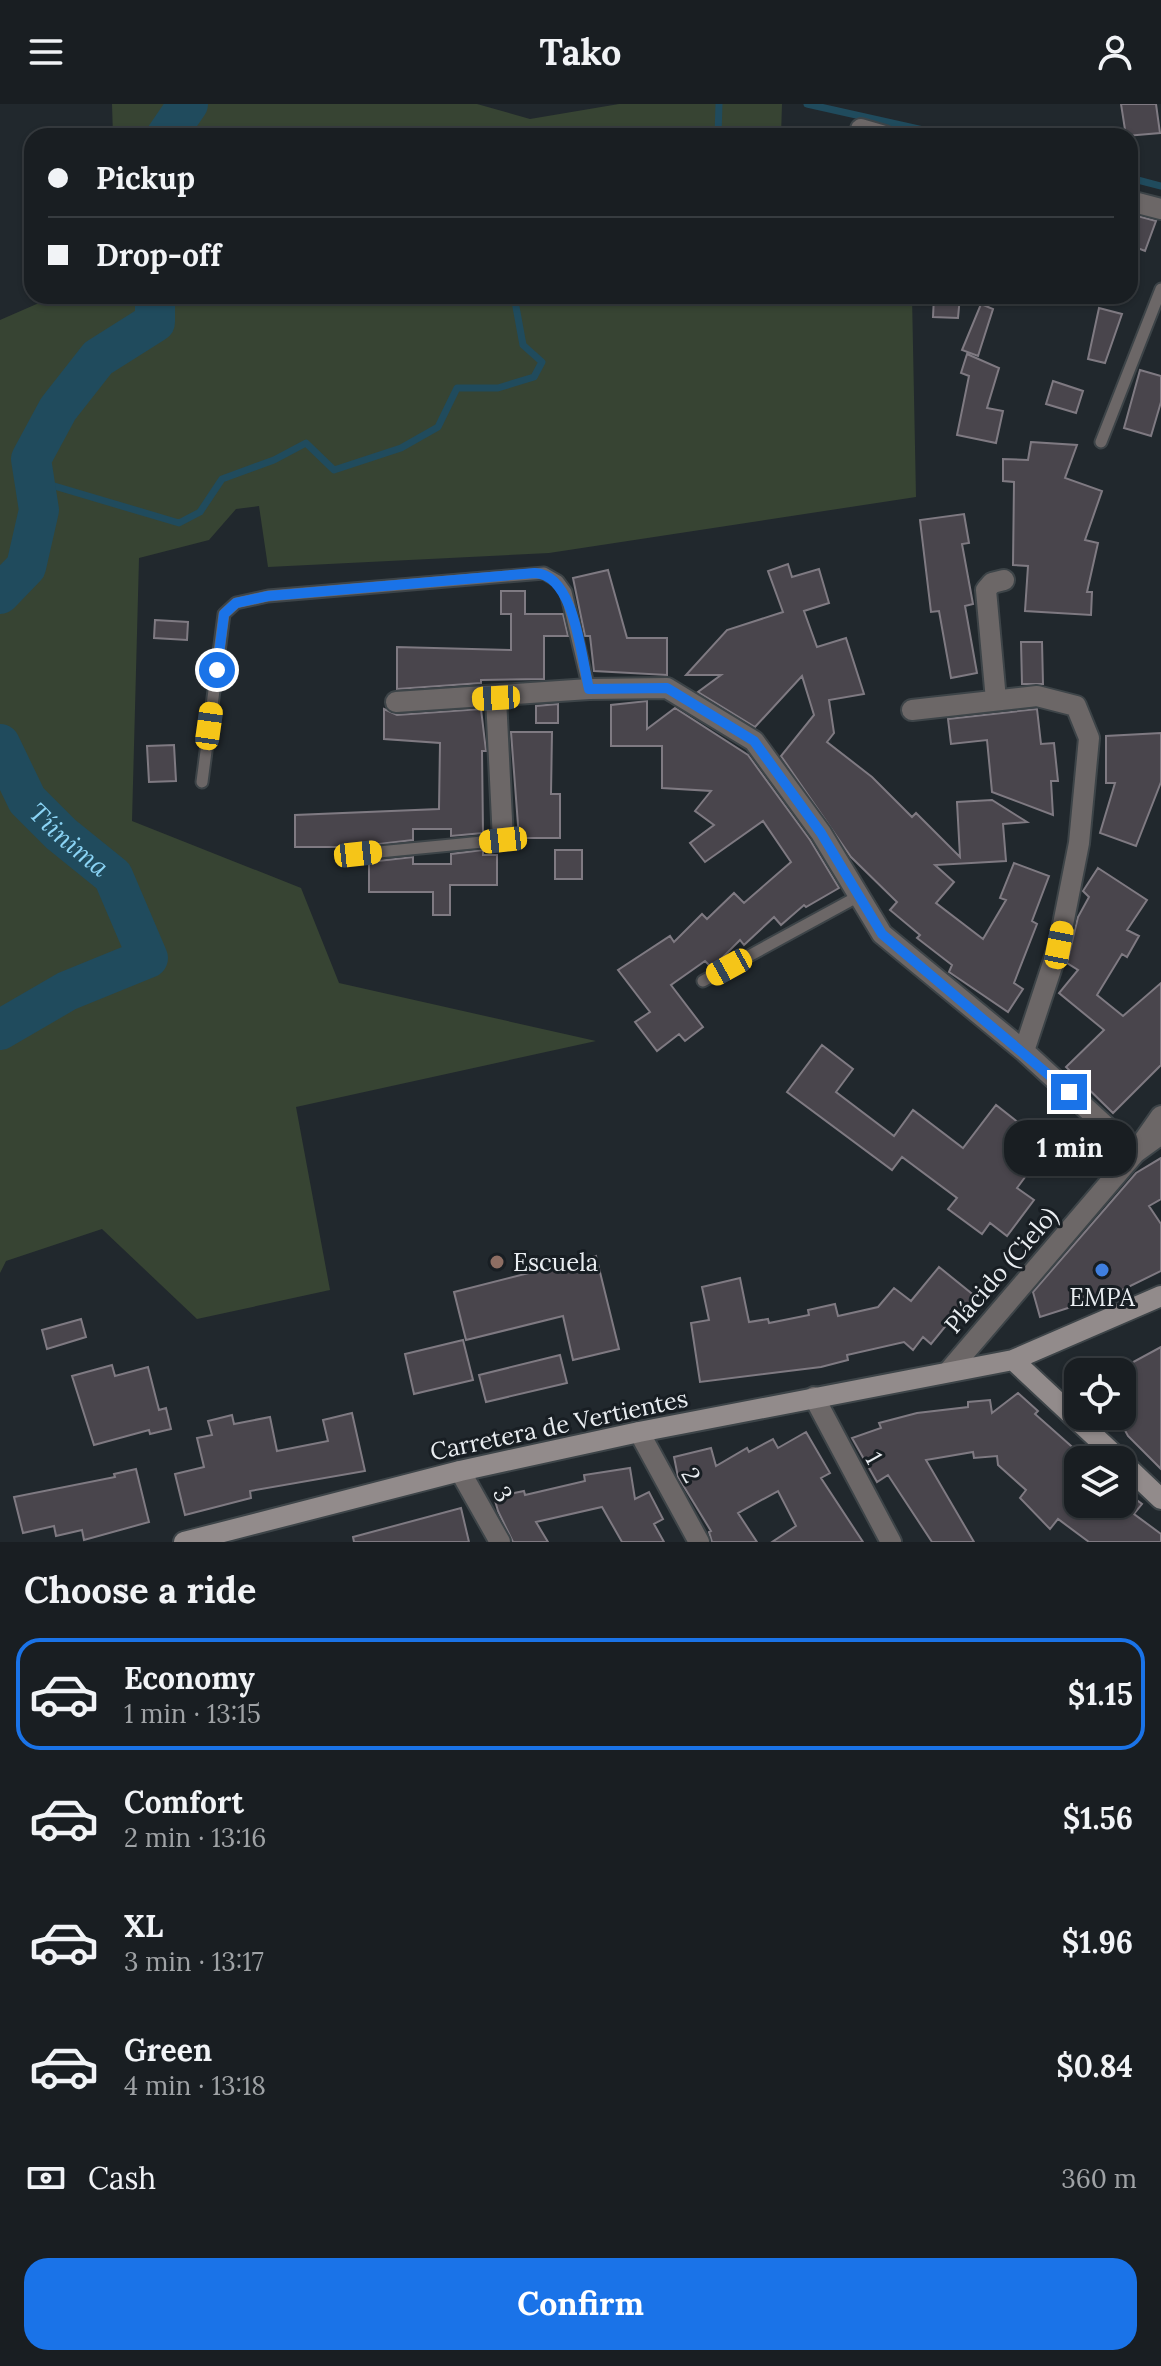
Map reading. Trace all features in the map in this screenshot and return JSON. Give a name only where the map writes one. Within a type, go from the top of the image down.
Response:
[{"type":"main road","name":"Carretera de Vertientes","points":[[184,1542],[460,1471],[639,1432],[1013,1360],[1161,1296]]},
{"type":"main road","points":[[1013,1360],[1105,1446]]},
{"type":"main road","points":[[1136,1475],[1161,1499]]},
{"type":"street","points":[[1138,203],[1161,209]]},
{"type":"street","points":[[996,700],[986,590],[992,583],[1004,580]]},
{"type":"street","points":[[396,702],[496,698],[589,689],[667,688],[754,741],[821,833],[882,934],[1024,1051],[1135,1153],[1161,1116]]},
{"type":"street","points":[[912,710],[1037,696],[1076,706],[1089,738],[1079,843],[1059,945],[1024,1051]]},
{"type":"street","points":[[496,698],[503,840]]},
{"type":"street","name":"Plácido (Cielo)","points":[[948,1372],[1135,1153],[1161,1134]]},
{"type":"street","name":"1","points":[[814,1397],[891,1542]]},
{"type":"street","name":"2","points":[[639,1432],[699,1542]]},
{"type":"street","name":"3","points":[[460,1471],[500,1542]]},
{"type":"lane","points":[[1101,442],[1161,289]]},
{"type":"lane","points":[[202,782],[224,614],[236,603],[268,596],[544,573],[558,581],[566,592],[589,689]]},
{"type":"lane","points":[[358,854],[503,840]]},
{"type":"lane","points":[[703,981],[857,897]]},
{"type":"green space","points":[[112,104],[477,104],[530,119],[619,104],[782,104],[781,128],[113,128]]},
{"type":"green space","points":[[37,304],[912,304],[916,497],[549,553],[268,567],[259,506],[236,509],[209,540],[139,558],[132,821],[301,888],[339,983],[596,1041],[296,1107],[330,1290],[197,1319],[102,1229],[6,1261],[0,1273],[0,320]]},
{"type":"building","points":[[1121,104],[1156,104],[1160,133],[1138,135],[1138,128],[1125,128]]},
{"type":"building","points":[[1138,216],[1156,221],[1145,251],[1138,248]]},
{"type":"building","points":[[934,304],[959,304],[958,318],[933,317]]},
{"type":"building","points":[[981,304],[993,309],[978,356],[962,350]]},
{"type":"building","points":[[1099,308],[1122,314],[1105,363],[1088,359]]},
{"type":"building","points":[[967,354],[999,368],[987,408],[1003,411],[996,443],[957,435],[969,376],[961,373]]},
{"type":"building","points":[[1140,370],[1161,376],[1161,402],[1151,436],[1124,428]]},
{"type":"building","points":[[1053,381],[1083,391],[1076,413],[1046,404]]},
{"type":"building","points":[[1031,442],[1077,445],[1065,478],[1102,491],[1085,540],[1098,543],[1087,592],[1092,592],[1091,615],[1025,611],[1028,566],[1013,565],[1014,482],[1003,481],[1003,459],[1028,460]]},
{"type":"building","points":[[964,514],[969,543],[962,544],[973,604],[965,606],[977,673],[951,678],[939,611],[931,612],[920,520]]},
{"type":"building","points":[[788,564],[792,577],[819,569],[829,603],[804,611],[817,647],[846,638],[864,694],[829,700],[834,733],[827,742],[872,777],[912,817],[916,813],[960,857],[957,802],[992,800],[1027,822],[1003,824],[1006,861],[935,865],[954,882],[936,903],[983,939],[1006,900],[1000,898],[1014,863],[1049,876],[1032,921],[1037,924],[1014,983],[1023,989],[1008,1012],[949,972],[952,965],[917,938],[920,935],[890,910],[897,902],[851,857],[781,756],[814,715],[802,676],[755,727],[698,692],[721,675],[686,675],[727,630],[783,612],[768,571]]},
{"type":"building","points":[[608,570],[627,638],[667,638],[667,675],[594,671],[590,636],[585,636],[573,578]]},
{"type":"building","points":[[501,591],[525,591],[525,614],[563,614],[568,636],[544,636],[544,679],[481,680],[481,683],[397,689],[397,647],[511,650],[511,614],[501,614]]},
{"type":"building","points":[[155,620],[188,622],[187,640],[154,638]]},
{"type":"building","points":[[1021,642],[1042,642],[1043,684],[1022,684]]},
{"type":"building","points":[[647,701],[647,729],[675,708],[748,755],[810,840],[839,888],[806,907],[804,905],[781,925],[774,917],[744,945],[740,940],[715,965],[711,967],[705,961],[671,985],[703,1027],[685,1041],[679,1034],[657,1051],[635,1022],[650,1012],[618,970],[670,936],[674,942],[702,914],[707,919],[734,893],[744,903],[791,862],[763,821],[705,862],[690,843],[714,825],[695,811],[711,791],[662,788],[662,746],[611,746],[611,705]]},
{"type":"building","points":[[558,704],[558,723],[536,723],[536,706]]},
{"type":"building","points":[[384,709],[397,715],[481,709],[486,751],[482,751],[483,833],[451,836],[451,829],[413,829],[413,840],[353,847],[295,847],[295,815],[439,809],[440,743],[384,739]]},
{"type":"building","points":[[1037,709],[1041,744],[1054,743],[1058,781],[1051,781],[1053,815],[992,792],[987,740],[951,744],[948,719]]},
{"type":"building","points":[[511,732],[552,732],[551,794],[560,794],[560,838],[519,838]]},
{"type":"building","points":[[1161,733],[1161,782],[1136,846],[1100,833],[1115,783],[1106,783],[1106,736]]},
{"type":"building","points":[[174,745],[176,781],[149,782],[147,746]]},
{"type":"building","points":[[483,850],[483,855],[497,855],[497,885],[450,885],[450,915],[433,915],[433,892],[369,892],[369,862],[413,857],[413,864],[451,864],[451,854]]},
{"type":"building","points":[[555,850],[582,850],[582,879],[555,879]]},
{"type":"building","points":[[1098,868],[1147,900],[1127,930],[1139,936],[1127,957],[1122,954],[1097,995],[1123,1016],[1161,983],[1161,1065],[1113,1113],[1066,1067],[1104,1030],[1059,993],[1078,970],[1067,963],[1078,917],[1089,897],[1083,891]]},
{"type":"building","points":[[822,1045],[853,1069],[836,1092],[894,1136],[913,1110],[963,1148],[996,1105],[1048,1146],[1017,1188],[1034,1200],[1007,1236],[990,1223],[982,1234],[948,1209],[957,1198],[902,1157],[892,1170],[787,1092]]},
{"type":"building","points":[[1161,1158],[1161,1199],[1149,1206],[1161,1224],[1161,1271],[1118,1292],[1040,1317],[1033,1292],[1136,1173]]},
{"type":"building","points":[[596,1256],[619,1349],[573,1360],[563,1316],[466,1340],[454,1292]]},
{"type":"building","points":[[939,1267],[976,1297],[953,1326],[948,1323],[931,1344],[923,1337],[913,1350],[904,1342],[847,1355],[848,1360],[821,1367],[700,1382],[691,1323],[709,1320],[702,1287],[740,1278],[749,1322],[768,1319],[769,1323],[809,1315],[808,1310],[835,1304],[838,1316],[878,1307],[894,1288],[911,1301]]},
{"type":"building","points":[[81,1319],[86,1337],[47,1349],[42,1330]]},
{"type":"building","points":[[463,1340],[473,1380],[414,1394],[405,1354]]},
{"type":"building","points":[[1161,1347],[1161,1469],[1125,1430],[1136,1430],[1136,1360]]},
{"type":"building","points":[[560,1355],[567,1383],[486,1402],[479,1375]]},
{"type":"building","points":[[112,1365],[115,1376],[148,1367],[159,1410],[166,1408],[171,1429],[150,1434],[149,1430],[94,1445],[72,1376]]},
{"type":"building","points":[[1018,1393],[1038,1411],[1035,1414],[1071,1446],[1064,1446],[1064,1518],[1136,1518],[1136,1515],[1161,1534],[1161,1542],[1089,1542],[1058,1519],[1050,1529],[1020,1498],[1026,1490],[998,1465],[997,1456],[974,1458],[973,1452],[926,1460],[974,1542],[932,1542],[888,1475],[877,1482],[852,1438],[881,1428],[879,1423],[917,1413],[968,1407],[968,1402],[990,1400],[992,1413]]},
{"type":"building","points":[[352,1413],[365,1471],[250,1491],[251,1498],[185,1515],[175,1474],[204,1467],[197,1438],[212,1435],[208,1421],[232,1415],[234,1424],[270,1417],[277,1451],[328,1441],[323,1420]]},
{"type":"building","points":[[806,1432],[830,1473],[821,1478],[863,1542],[772,1542],[796,1526],[778,1491],[738,1513],[757,1542],[712,1542],[711,1531],[678,1477],[674,1457],[711,1448],[716,1466],[747,1448],[749,1452],[773,1439],[778,1448]]},
{"type":"building","points":[[630,1468],[635,1499],[649,1492],[663,1519],[654,1524],[664,1542],[622,1542],[602,1507],[536,1522],[548,1542],[513,1542],[494,1497],[524,1491],[525,1495],[585,1481],[584,1475]]},
{"type":"building","points":[[136,1469],[149,1522],[84,1540],[82,1530],[56,1536],[54,1526],[23,1533],[14,1497],[115,1477],[114,1474]]},
{"type":"building","points":[[461,1508],[469,1542],[354,1542],[353,1537]]},
{"type":"waterway","name":"Tíinima","points":[[172,128],[188,104]]},
{"type":"waterway","points":[[718,128],[719,104]]},
{"type":"waterway","points":[[807,104],[914,128]]},
{"type":"waterway","points":[[1138,180],[1161,186]]},
{"type":"waterway","name":"Tíinima","points":[[0,594],[26,567],[39,510],[31,459],[58,409],[98,358],[155,322],[155,304]]},
{"type":"waterway","points":[[34,480],[179,523],[200,512],[222,479],[274,460],[306,443],[334,470],[401,448],[438,427],[457,388],[498,388],[534,377],[542,362],[523,345],[515,304]]},
{"type":"waterway","name":"Tíinima","points":[[0,744],[27,800],[61,834],[113,876],[148,958],[67,991],[0,1030]]},
{"type":"place","name":"Escuela","points":[[497,1262]]},
{"type":"place","name":"EMPA","points":[[1102,1270]]},
{"type":"route","points":[[217,670],[224,614],[236,603],[268,596],[544,573],[558,581],[566,592],[589,689],[667,688],[754,741],[821,833],[882,934],[1069,1092]]}]
